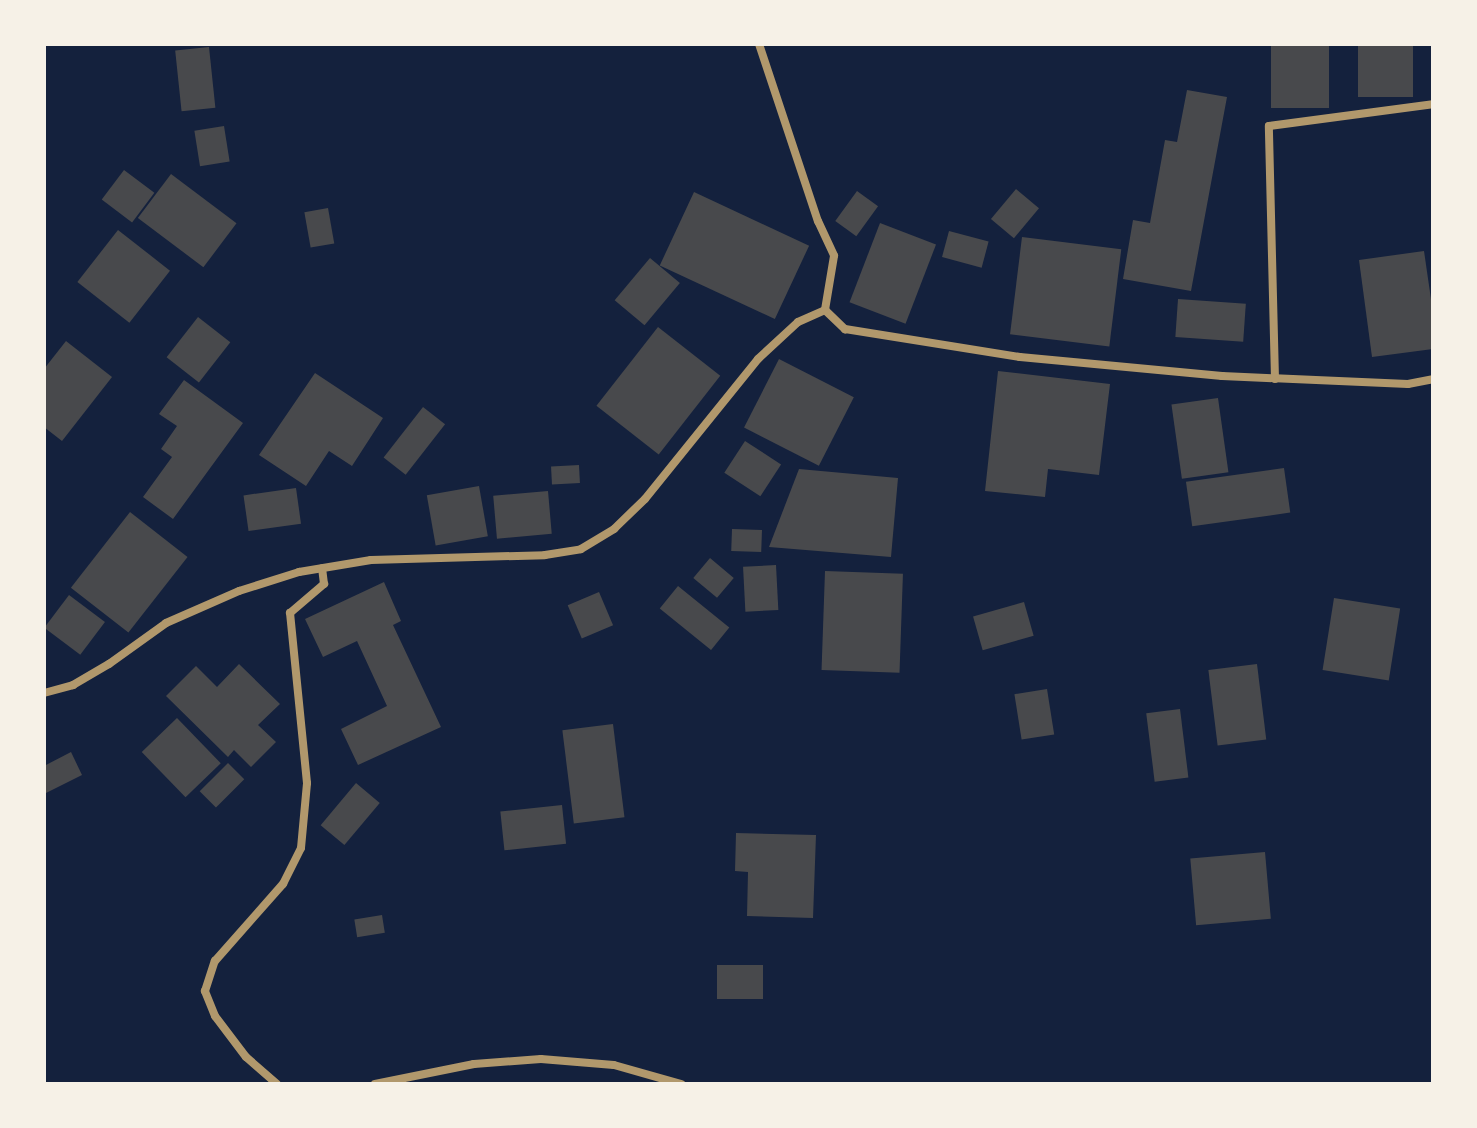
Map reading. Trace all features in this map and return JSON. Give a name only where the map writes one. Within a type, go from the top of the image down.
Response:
[{"type":"street","points":[[759,44],[818,221],[834,256],[825,310]]},
{"type":"street","points":[[1275,379],[1269,126],[1433,104]]},
{"type":"street","points":[[825,310],[845,329],[1006,355],[1144,370],[1275,379],[1408,384],[1433,379]]},
{"type":"street","points":[[44,693],[73,685],[166,623],[239,591],[322,568],[371,560],[545,555],[581,549],[614,529],[645,499],[758,359],[798,322],[825,310]]},
{"type":"street","points":[[277,1084],[246,1057],[215,1016],[205,991],[215,961],[283,884],[301,848],[307,783],[290,613],[324,584],[322,568]]},
{"type":"street","points":[[375,1084],[474,1064],[541,1059],[614,1065],[681,1084]]},
{"type":"building","points":[[1271,44],[1329,44],[1329,108],[1271,108]]},
{"type":"building","points":[[1358,44],[1413,44],[1413,97],[1358,97]]},
{"type":"building","points":[[209,47],[215,108],[182,111],[175,51]]},
{"type":"building","points":[[1187,90],[1227,97],[1191,291],[1123,279],[1133,220],[1150,223],[1165,140],[1177,142]]},
{"type":"building","points":[[224,126],[230,162],[200,166],[194,131]]},
{"type":"building","points":[[124,170],[154,193],[132,222],[102,200]]},
{"type":"building","points":[[171,174],[236,223],[203,267],[138,218]]},
{"type":"building","points":[[1016,189],[1039,208],[1014,238],[991,219]]},
{"type":"building","points":[[857,191],[878,206],[856,236],[835,221]]},
{"type":"building","points":[[694,192],[809,246],[775,319],[660,265]]},
{"type":"building","points":[[328,208],[334,243],[311,248],[304,212]]},
{"type":"building","points":[[880,223],[936,245],[906,324],[850,302]]},
{"type":"building","points":[[118,230],[170,271],[129,323],[77,282]]},
{"type":"building","points":[[949,231],[989,242],[982,268],[942,257]]},
{"type":"building","points":[[1022,237],[1121,249],[1109,346],[1010,334]]},
{"type":"building","points":[[1424,251],[1433,313],[1433,349],[1372,357],[1359,260]]},
{"type":"building","points":[[650,258],[680,283],[645,325],[615,300]]},
{"type":"building","points":[[1178,299],[1246,304],[1243,342],[1175,337]]},
{"type":"building","points":[[198,317],[230,342],[199,382],[167,357]]},
{"type":"building","points":[[658,327],[720,376],[659,454],[596,406]]},
{"type":"building","points":[[66,341],[112,377],[62,441],[44,427],[44,369]]},
{"type":"building","points":[[779,359],[854,397],[819,466],[744,428]]},
{"type":"building","points":[[998,371],[1110,384],[1099,475],[1048,469],[1045,497],[985,491]]},
{"type":"building","points":[[315,373],[383,418],[352,466],[329,451],[306,486],[259,455]]},
{"type":"building","points":[[184,380],[243,423],[173,519],[143,497],[172,457],[161,449],[177,426],[159,414]]},
{"type":"building","points":[[1218,398],[1228,472],[1182,479],[1171,405]]},
{"type":"building","points":[[423,407],[445,424],[406,475],[384,457]]},
{"type":"building","points":[[745,441],[781,464],[760,496],[724,473]]},
{"type":"building","points":[[579,465],[580,483],[552,484],[551,466]]},
{"type":"building","points":[[1284,468],[1290,513],[1192,526],[1186,482]]},
{"type":"building","points":[[799,469],[898,478],[891,557],[769,547]]},
{"type":"building","points":[[479,486],[488,536],[436,545],[427,495]]},
{"type":"building","points":[[296,488],[301,524],[249,531],[244,495]]},
{"type":"building","points":[[548,491],[552,534],[497,539],[493,496]]},
{"type":"building","points":[[130,512],[188,557],[128,633],[71,588]]},
{"type":"building","points":[[732,529],[762,530],[761,552],[731,551]]},
{"type":"building","points":[[710,558],[734,578],[717,598],[693,578]]},
{"type":"building","points":[[776,565],[778,610],[745,612],[743,567]]},
{"type":"building","points":[[825,571],[903,574],[899,673],[822,670]]},
{"type":"building","points":[[384,582],[401,621],[393,625],[441,727],[358,765],[341,729],[387,706],[357,641],[323,657],[305,619]]},
{"type":"building","points":[[678,586],[729,628],[711,650],[660,609]]},
{"type":"building","points":[[599,592],[613,625],[582,638],[568,605]]},
{"type":"building","points":[[69,595],[105,622],[80,655],[44,628]]},
{"type":"building","points":[[1334,598],[1400,608],[1389,681],[1323,670]]},
{"type":"building","points":[[1024,602],[1034,636],[983,650],[973,617]]},
{"type":"building","points":[[239,664],[280,704],[258,725],[276,742],[251,767],[234,750],[228,757],[166,696],[196,666],[217,687]]},
{"type":"building","points":[[1257,664],[1266,739],[1218,745],[1208,670]]},
{"type":"building","points":[[1047,689],[1054,734],[1022,740],[1014,694]]},
{"type":"building","points":[[1180,709],[1188,777],[1155,782],[1146,713]]},
{"type":"building","points":[[177,718],[221,763],[186,797],[142,752]]},
{"type":"building","points":[[613,724],[624,817],[574,824],[562,730]]},
{"type":"building","points":[[71,752],[82,775],[46,793],[44,766]]},
{"type":"building","points":[[228,763],[244,779],[216,808],[200,791]]},
{"type":"building","points":[[356,783],[380,803],[344,845],[321,825]]},
{"type":"building","points":[[562,805],[566,844],[504,850],[500,811]]},
{"type":"building","points":[[736,833],[816,835],[813,918],[747,916],[748,872],[735,871]]},
{"type":"building","points":[[1265,852],[1271,919],[1196,925],[1190,859]]},
{"type":"building","points":[[382,915],[385,933],[357,937],[354,919]]},
{"type":"building","points":[[717,965],[763,965],[763,999],[717,999]]}]
